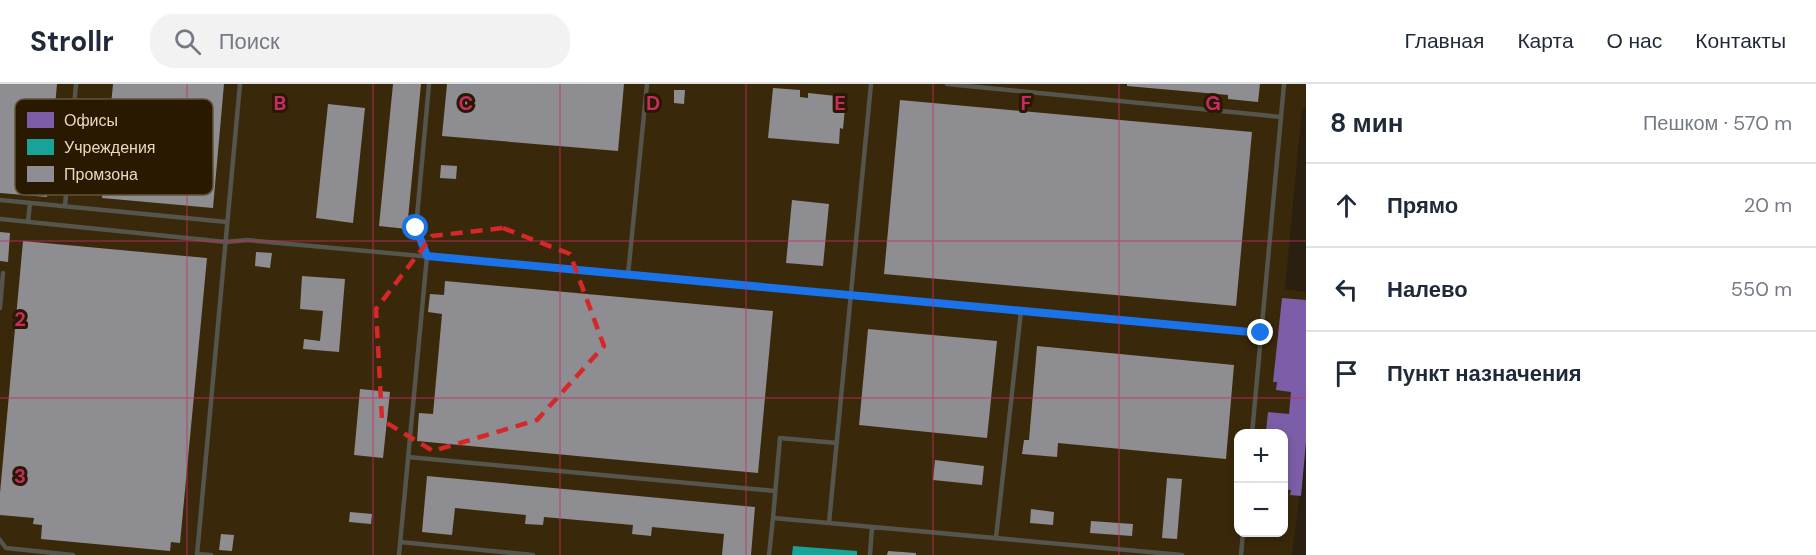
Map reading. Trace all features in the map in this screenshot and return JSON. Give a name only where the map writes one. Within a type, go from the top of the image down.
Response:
[{"type":"lane","points":[[75,99],[76,84]]},
{"type":"lane","points":[[211,555],[197,554],[240,84]]},
{"type":"lane","points":[[399,555],[427,256],[416,228],[429,84]]},
{"type":"lane","points":[[627,275],[648,84]]},
{"type":"lane","points":[[829,523],[872,84]]},
{"type":"lane","points":[[947,84],[1281,117]]},
{"type":"lane","points":[[1252,429],[1284,84]]},
{"type":"lane","points":[[65,206],[66,195]]},
{"type":"lane","points":[[0,200],[227,222]]},
{"type":"lane","points":[[28,222],[30,203]]},
{"type":"lane","points":[[0,219],[225,242],[247,240],[1261,333]]},
{"type":"lane","points":[[0,308],[3,273]]},
{"type":"lane","points":[[996,538],[1022,311]]},
{"type":"lane","points":[[769,555],[780,438],[837,443]]},
{"type":"lane","points":[[408,457],[775,491]]},
{"type":"lane","points":[[773,518],[1182,555]]},
{"type":"lane","points":[[870,555],[872,527]]},
{"type":"lane","points":[[1241,555],[1243,537]]},
{"type":"lane","points":[[0,540],[6,549],[73,555]]},
{"type":"lane","points":[[400,542],[533,555]]},
{"type":"highlighted area","points":[[503,228],[570,254],[604,346],[537,420],[433,451],[382,420],[376,309],[432,236]]},
{"type":"shaded area","points":[[0,84],[1306,84],[1306,108],[1302,109],[1285,289],[1306,292],[1306,442],[1292,555],[0,555]]},
{"type":"building: Офисы","points":[[1282,298],[1306,300],[1306,442],[1301,496],[1290,495],[1291,490],[1288,490],[1288,429],[1266,429],[1268,412],[1289,414],[1291,392],[1276,390],[1277,382],[1273,382]]},
{"type":"building: Учреждения","points":[[793,546],[857,551],[857,555],[792,555]]},
{"type":"building: Промзона","points":[[0,84],[57,84],[56,99],[15,99],[15,194],[0,193]]},
{"type":"building: Промзона","points":[[113,84],[224,84],[213,208],[102,198],[102,195],[213,195],[213,99],[112,99]]},
{"type":"building: Промзона","points":[[393,84],[421,84],[407,229],[379,226]]},
{"type":"building: Промзона","points":[[447,84],[624,84],[618,151],[442,136]]},
{"type":"building: Промзона","points":[[1127,84],[1260,84],[1258,102],[1228,99],[1228,95],[1127,86]]},
{"type":"building: Промзона","points":[[773,88],[800,90],[800,97],[808,98],[808,93],[846,97],[839,144],[768,138]]},
{"type":"building: Промзона","points":[[674,90],[685,90],[684,104],[674,103]]},
{"type":"building: Промзона","points":[[900,100],[1252,132],[1236,306],[884,274]]},
{"type":"building: Промзона","points":[[328,104],[365,108],[353,223],[316,218]]},
{"type":"building: Промзона","points":[[441,165],[457,166],[456,179],[440,178]]},
{"type":"building: Промзона","points":[[24,195],[47,195],[47,197]]},
{"type":"building: Промзона","points":[[792,200],[829,204],[823,266],[786,263]]},
{"type":"building: Промзона","points":[[0,232],[10,233],[8,262],[0,261]]},
{"type":"building: Промзона","points":[[23,241],[207,258],[180,543],[171,542],[170,551],[41,539],[42,525],[33,524],[34,518],[0,515],[0,493]]},
{"type":"building: Промзона","points":[[256,252],[272,253],[270,268],[255,266]]},
{"type":"building: Промзона","points":[[302,276],[345,279],[339,352],[303,349],[304,339],[320,341],[323,311],[300,309]]},
{"type":"building: Промзона","points":[[445,281],[773,311],[758,473],[417,441],[419,413],[433,414],[442,314],[428,312],[430,294],[444,295]]},
{"type":"building: Промзона","points":[[868,329],[997,341],[987,438],[859,425]]},
{"type":"building: Промзона","points":[[1037,346],[1234,365],[1226,459],[1058,443],[1057,457],[1022,454],[1024,440],[1029,440]]},
{"type":"building: Промзона","points":[[360,389],[390,392],[383,458],[354,455]]},
{"type":"building: Промзона","points":[[935,460],[984,466],[982,485],[933,480]]},
{"type":"building: Промзона","points":[[427,476],[755,507],[751,555],[722,555],[724,534],[652,527],[651,536],[632,534],[633,525],[544,517],[543,525],[525,524],[526,515],[455,508],[452,535],[422,532]]},
{"type":"building: Промзона","points":[[1167,478],[1182,479],[1177,539],[1162,538]]},
{"type":"building: Промзона","points":[[1031,509],[1054,512],[1053,525],[1030,523]]},
{"type":"building: Промзона","points":[[350,512],[372,514],[371,524],[349,522]]},
{"type":"building: Промзона","points":[[1091,521],[1133,524],[1132,536],[1090,533]]},
{"type":"building: Промзона","points":[[221,534],[234,535],[232,551],[219,550]]},
{"type":"building: Промзона","points":[[888,551],[916,553],[916,555],[887,555]]},
{"type":"route","points":[[416,228],[427,256],[1261,333]]}]
